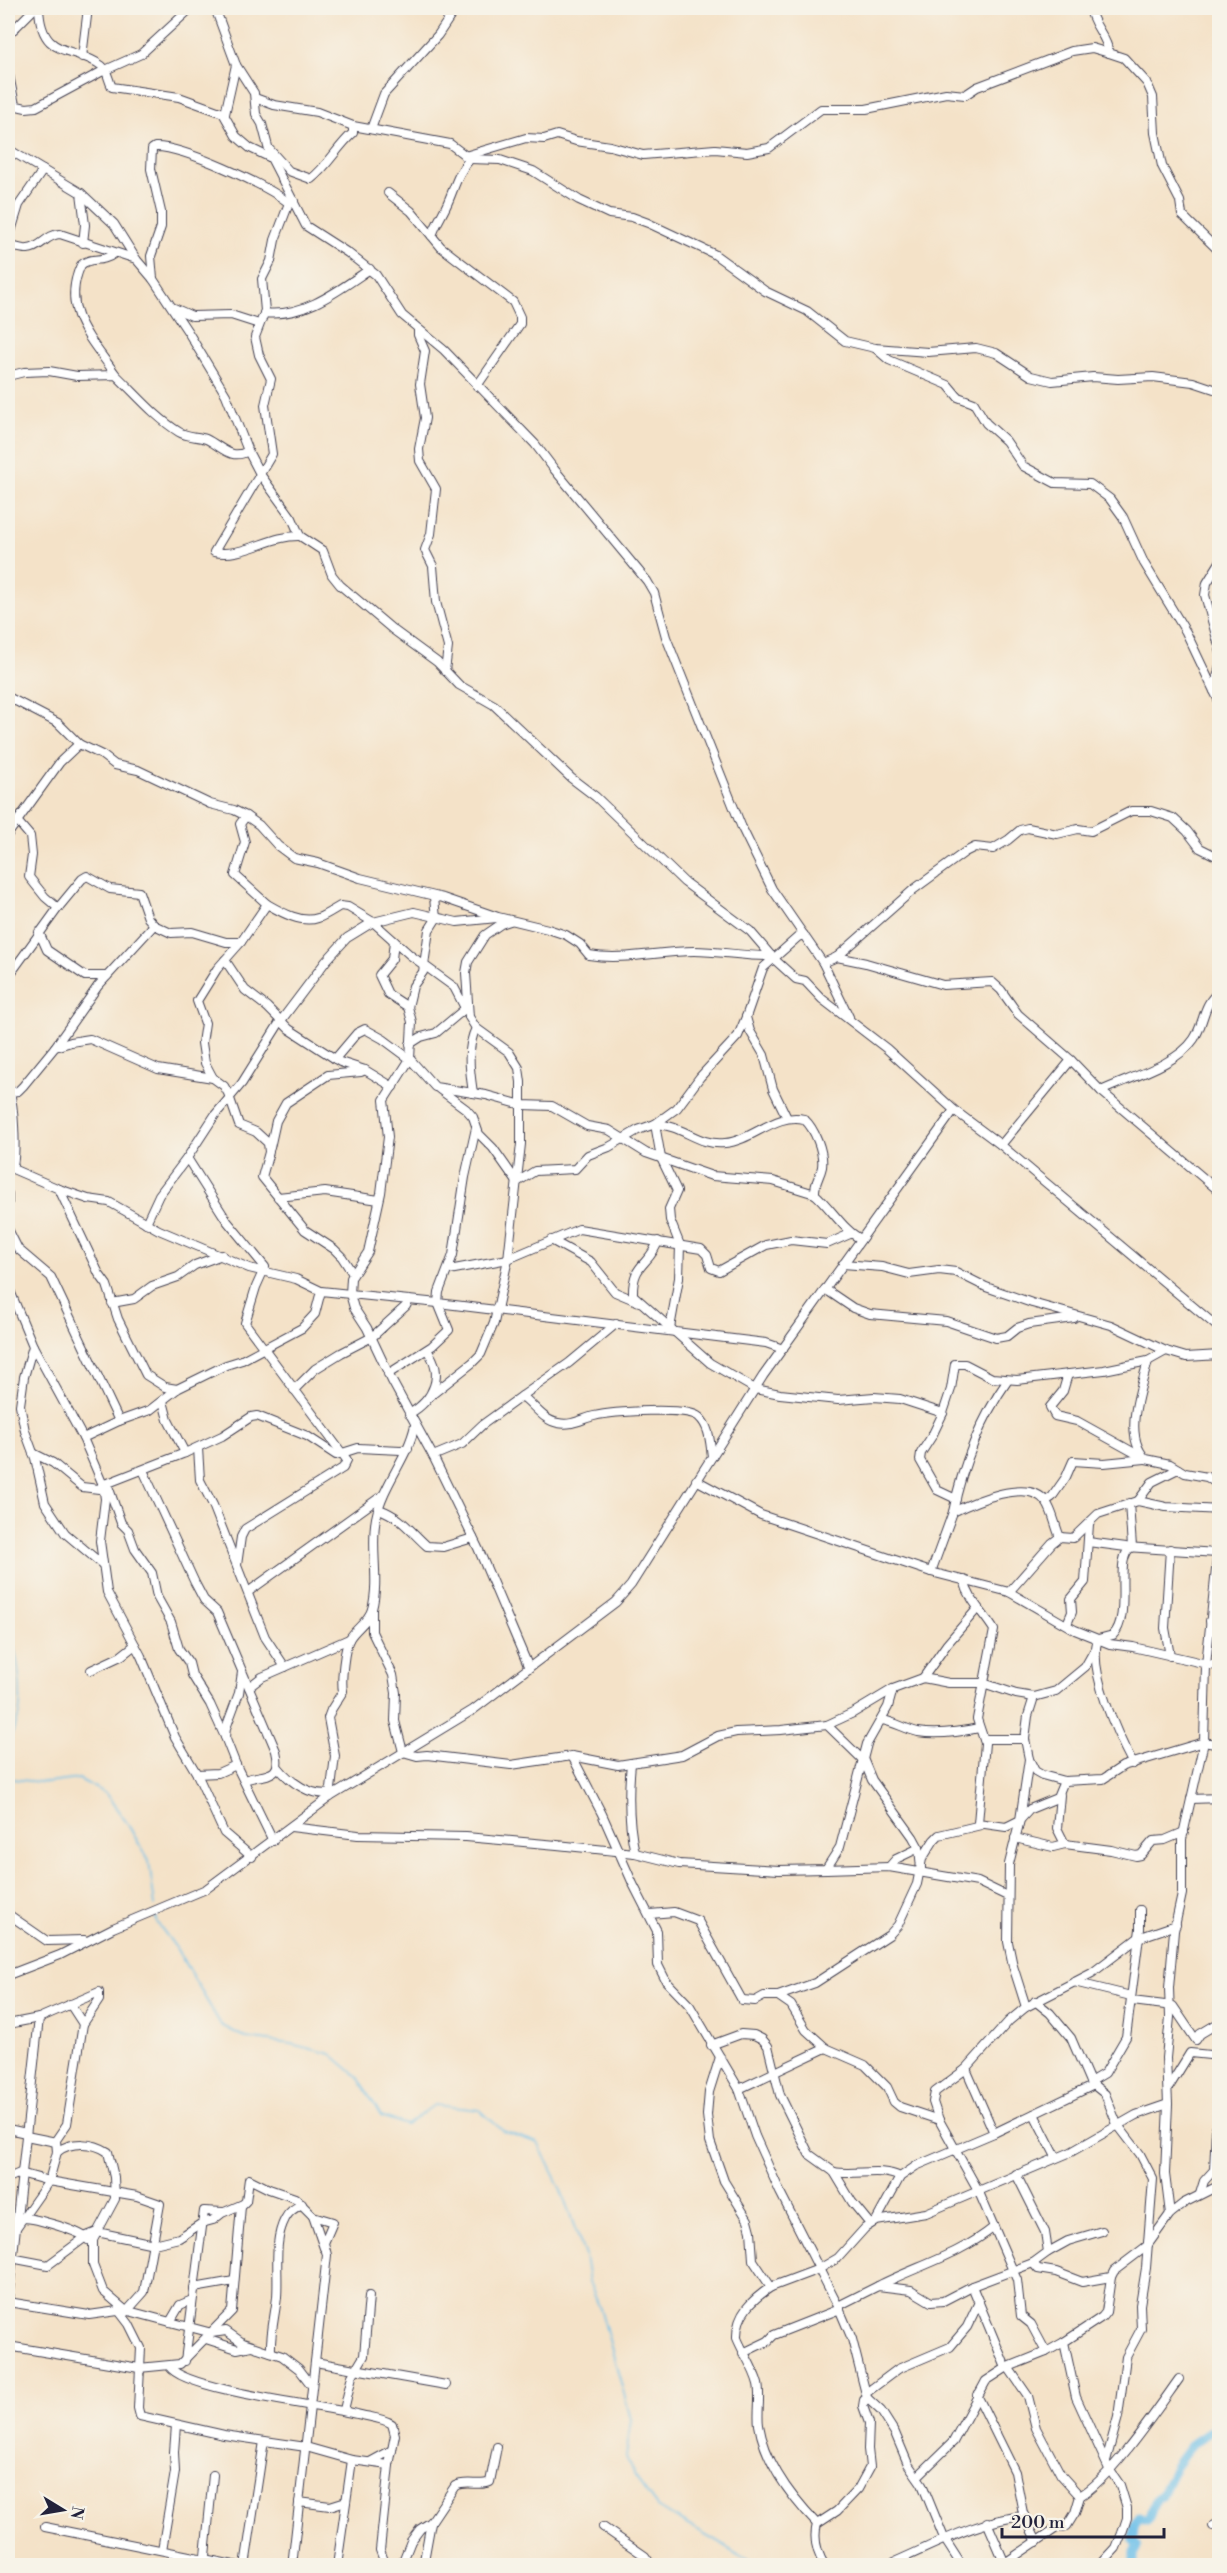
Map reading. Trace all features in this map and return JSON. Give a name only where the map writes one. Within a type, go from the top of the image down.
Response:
[{"type":"street","points":[[8,35],[37,8]]},
{"type":"street","points":[[37,8],[45,33],[51,41],[60,49],[96,62],[106,70],[109,83],[114,88],[179,97],[225,114]]},
{"type":"street","points":[[82,57],[88,8]]},
{"type":"street","points":[[8,70],[11,104],[31,108],[141,54],[191,8]]},
{"type":"street","points":[[215,8],[236,65],[254,93],[256,114],[262,124],[270,154],[291,202],[306,226],[369,269],[381,281],[402,315],[444,350],[535,444],[647,581],[654,593],[666,637],[742,828],[772,889],[823,963],[849,1018]]},
{"type":"street","points":[[371,129],[384,94],[438,35],[456,8]]},
{"type":"street","points":[[1090,8],[1095,24],[1108,45],[1108,53]]},
{"type":"street","points":[[432,237],[436,221],[448,202],[468,157],[526,138],[544,139],[557,135],[643,155],[715,148],[747,152],[769,148],[821,109],[866,109],[946,93],[965,95],[977,87],[1072,51],[1092,48],[1124,58],[1147,83],[1153,97],[1155,133],[1162,166],[1180,201],[1180,211],[1220,252]]},
{"type":"street","points":[[236,65],[225,114],[236,136],[250,148],[270,154],[289,171],[312,179],[326,166],[336,149],[353,133],[353,126]]},
{"type":"street","points":[[255,99],[274,105],[317,112],[353,126],[450,144],[468,157],[500,160],[533,171],[579,200],[609,214],[632,217],[685,239],[720,258],[765,291],[807,310],[845,341],[875,348],[928,352],[976,348],[996,353],[1031,376],[1052,381],[1093,377],[1119,379],[1154,377],[1193,382],[1220,391]]},
{"type":"street","points":[[153,279],[151,256],[160,227],[161,212],[151,169],[152,149],[155,147],[186,154],[227,169],[291,202]]},
{"type":"street","points":[[8,149],[81,193],[114,224],[136,259],[153,279],[226,395],[248,451],[260,474],[292,518],[300,536],[323,551],[332,575],[340,585],[459,685],[494,705],[564,772],[596,797],[684,882],[750,931],[796,979],[805,981],[822,999],[907,1065],[954,1110],[1000,1145],[1220,1329]]},
{"type":"street","points":[[43,170],[19,205],[8,243],[28,249],[56,234],[136,259]]},
{"type":"street","points":[[81,193],[86,225],[83,243]]},
{"type":"street","points":[[388,193],[411,211],[441,247],[513,302],[520,318],[520,324],[477,386]]},
{"type":"street","points":[[291,202],[274,240],[271,261],[262,279],[264,313],[255,344],[271,379],[265,405],[272,454],[214,552],[233,554],[281,537],[300,536]]},
{"type":"street","points":[[116,253],[104,260],[87,260],[81,265],[72,295],[90,339],[116,375],[181,433],[207,440],[232,454],[241,455],[248,451]]},
{"type":"street","points":[[264,313],[298,311],[354,281],[369,269]]},
{"type":"street","points":[[170,306],[192,316],[231,315],[259,324]]},
{"type":"street","points":[[418,329],[418,335],[425,351],[420,384],[425,418],[419,449],[420,461],[436,489],[430,534],[425,550],[433,566],[436,602],[448,646],[445,671]]},
{"type":"street","points":[[875,348],[889,360],[948,385],[958,397],[974,403],[986,423],[1006,441],[1023,466],[1054,483],[1090,484],[1110,499],[1123,517],[1144,563],[1191,640],[1220,703]]},
{"type":"street","points":[[8,376],[24,372],[49,371],[76,376],[116,375]]},
{"type":"street","points":[[1220,562],[1207,583],[1205,595],[1220,650]]},
{"type":"street","points":[[1214,691],[1220,665]]},
{"type":"street","points":[[8,697],[58,723],[79,744],[102,755],[115,765],[138,770],[210,804],[234,810],[246,816],[294,858],[318,863],[360,878],[566,936],[580,945],[589,955],[608,958],[658,952],[694,951],[749,957],[773,957]]},
{"type":"street","points":[[8,834],[68,752],[79,744]]},
{"type":"street","points":[[823,963],[837,957],[913,890],[965,852],[975,848],[993,849],[1020,830],[1028,828],[1057,834],[1078,829],[1091,831],[1131,811],[1151,811],[1173,818],[1200,848],[1220,858]]},
{"type":"street","points":[[246,816],[240,824],[244,842],[235,875],[267,904],[290,915],[306,920],[318,918],[340,906],[348,907],[373,922],[454,987],[476,1028],[509,1052],[515,1061],[521,1082],[522,1105],[517,1182],[508,1259],[494,1323],[481,1354],[472,1364],[430,1396]]},
{"type":"street","points":[[18,822],[30,836],[32,855],[29,877],[57,908]]},
{"type":"street","points":[[8,977],[57,908],[81,879],[87,876],[105,888],[139,892],[148,918],[154,925],[171,933],[192,932],[226,942],[241,942]]},
{"type":"street","points":[[434,897],[436,918],[429,930],[425,964],[413,986],[408,1007],[412,1022],[410,1059],[384,1100],[388,1137],[379,1200],[366,1257],[353,1274],[350,1294],[354,1308],[372,1337],[388,1374],[433,1456],[473,1538],[529,1668]]},
{"type":"street","points":[[213,1078],[203,1054],[206,1027],[197,1000],[267,904]]},
{"type":"street","points":[[147,1223],[159,1195],[229,1097],[242,1083],[280,1022],[337,948],[347,939],[373,922],[414,912],[436,918],[472,922],[498,917]]},
{"type":"street","points":[[410,1044],[421,1036],[436,1033],[466,1007],[466,973],[468,962],[475,948],[493,929],[512,921]]},
{"type":"street","points":[[154,925],[107,976],[23,1086],[18,1090],[9,1089],[16,1153],[10,1168],[59,1190],[88,1199],[109,1202],[170,1235],[263,1273],[296,1279],[321,1291],[672,1330],[765,1343],[783,1349]]},
{"type":"street","points":[[39,932],[47,950],[85,976],[107,976]]},
{"type":"street","points":[[517,1182],[535,1171],[575,1169],[588,1155],[609,1147],[622,1137],[655,1124],[677,1108],[700,1077],[738,1036],[764,968],[773,957],[798,937],[804,935]]},
{"type":"street","points":[[394,941],[392,959],[379,975],[388,994],[408,1007]]},
{"type":"street","points":[[837,957],[943,985],[992,982],[1001,990],[1018,1014],[1071,1060],[1101,1091],[1220,1192]]},
{"type":"street","points":[[225,960],[238,982],[280,1022],[335,1059],[365,1070],[393,1087]]},
{"type":"street","points":[[1101,1091],[1164,1065],[1185,1048],[1195,1036],[1209,1000],[1220,991]]},
{"type":"street","points":[[746,1017],[748,1026],[764,1055],[773,1089],[787,1118]]},
{"type":"street","points":[[473,1093],[470,1058],[472,1037],[476,1028]]},
{"type":"street","points":[[335,1059],[361,1029],[383,1040],[410,1059],[435,1087],[466,1109],[473,1117],[476,1128],[517,1182]]},
{"type":"street","points":[[55,1047],[90,1039],[158,1069],[213,1078],[224,1086],[239,1125],[256,1132],[270,1148]]},
{"type":"street","points":[[1000,1145],[1071,1060]]},
{"type":"street","points":[[353,1274],[334,1249],[304,1230],[262,1177],[276,1121],[286,1103],[328,1075],[365,1070]]},
{"type":"street","points":[[435,1087],[473,1093],[522,1105],[552,1106],[587,1126],[609,1130],[646,1153],[712,1176],[773,1181],[815,1194],[834,1211],[850,1234],[861,1239]]},
{"type":"street","points":[[8,1975],[60,1955],[90,1939],[206,1889],[252,1857],[331,1795],[473,1710],[615,1602],[631,1585],[755,1389],[954,1110]]},
{"type":"street","points":[[655,1124],[679,1128],[706,1142],[727,1143],[787,1118],[804,1119],[818,1140],[822,1164],[814,1186],[815,1194]]},
{"type":"street","points":[[655,1124],[661,1158],[677,1188],[676,1196],[669,1209],[670,1220],[680,1245],[679,1278],[672,1330]]},
{"type":"street","points":[[388,1374],[427,1350],[449,1330],[438,1303],[441,1285],[453,1256],[465,1176],[476,1128]]},
{"type":"street","points":[[187,1158],[210,1197],[220,1206],[227,1221],[265,1266],[245,1323],[347,1460],[343,1468],[245,1529],[241,1537],[237,1565]]},
{"type":"street","points":[[59,1190],[99,1274],[107,1285],[112,1303],[146,1375],[165,1387],[177,1389]]},
{"type":"street","points":[[278,1197],[325,1192],[379,1200]]},
{"type":"street","points":[[8,1194],[8,1205]]},
{"type":"street","points":[[8,1229],[18,1249],[51,1277],[118,1421]]},
{"type":"street","points":[[449,1270],[508,1259],[583,1229],[700,1249],[707,1255],[711,1268],[719,1271],[766,1245],[791,1240],[827,1244],[850,1234]]},
{"type":"street","points":[[551,1240],[591,1262],[615,1292],[651,1310],[710,1363],[755,1389],[838,1400],[874,1397],[900,1399],[943,1413]]},
{"type":"street","points":[[639,1302],[633,1295],[635,1274],[652,1254],[658,1241]]},
{"type":"street","points":[[112,1303],[134,1299],[152,1286],[178,1277],[200,1262],[222,1255]]},
{"type":"street","points":[[843,1264],[882,1267],[909,1274],[939,1270],[956,1272],[986,1287],[1111,1325],[1167,1351],[1186,1357],[1220,1356]]},
{"type":"street","points":[[8,1286],[33,1346],[105,1484],[121,1523],[128,1530],[135,1549],[152,1573],[157,1597],[171,1622],[179,1649],[189,1663],[192,1675],[210,1704],[236,1765],[273,1841]]},
{"type":"street","points":[[825,1289],[853,1308],[870,1314],[946,1322],[996,1338],[1007,1336],[1017,1328],[1029,1324],[1079,1317]]},
{"type":"street","points":[[82,1438],[118,1421],[150,1410],[177,1389],[264,1348],[309,1322],[315,1314],[321,1291]]},
{"type":"street","points":[[294,1390],[325,1362],[372,1337],[406,1306],[409,1300]]},
{"type":"street","points":[[433,1456],[462,1444],[482,1425],[569,1363],[616,1324]]},
{"type":"street","points":[[33,1346],[24,1377],[20,1405],[45,1503],[65,1533],[103,1565]]},
{"type":"street","points":[[409,1414],[423,1407],[430,1396],[436,1377],[436,1365],[427,1350]]},
{"type":"street","points":[[956,1499],[937,1490],[920,1460],[921,1453],[943,1413],[951,1389],[955,1364],[965,1364],[992,1378],[1008,1380],[1104,1370],[1148,1360],[1167,1351]]},
{"type":"street","points":[[1146,1459],[1135,1443],[1135,1423],[1148,1360]]},
{"type":"street","points":[[1068,1374],[1063,1390],[1050,1407],[1055,1416],[1077,1421],[1120,1447],[1146,1459],[1170,1464],[1185,1473],[1207,1477],[1220,1486]]},
{"type":"street","points":[[931,1572],[974,1444],[995,1398],[1008,1380]]},
{"type":"street","points":[[522,1396],[549,1421],[561,1424],[594,1416],[662,1410],[694,1413],[708,1430],[712,1456]]},
{"type":"street","points":[[164,1401],[168,1420],[185,1453]]},
{"type":"street","points":[[33,1453],[53,1463],[82,1487],[99,1489],[105,1484],[198,1448],[251,1417],[257,1416],[308,1436],[336,1455],[358,1448],[408,1449]]},
{"type":"street","points":[[404,1752],[395,1721],[396,1693],[393,1675],[372,1632],[376,1556],[374,1536],[383,1495],[408,1449],[415,1425]]},
{"type":"street","points":[[198,1448],[200,1480],[205,1486],[266,1637],[285,1667]]},
{"type":"street","points":[[1046,1501],[1052,1497],[1066,1477],[1073,1461],[1104,1462],[1146,1459]]},
{"type":"street","points":[[1138,1502],[1152,1482],[1178,1469]]},
{"type":"street","points":[[143,1470],[204,1600],[213,1605],[217,1612],[276,1751],[278,1767],[287,1778],[300,1786],[317,1794],[331,1795]]},
{"type":"street","points":[[696,1480],[761,1515],[931,1572],[1010,1592],[1098,1640],[1220,1667]]},
{"type":"street","points":[[105,1484],[100,1541],[107,1592],[135,1645],[176,1737],[197,1774],[224,1833],[252,1857]]},
{"type":"street","points":[[953,1512],[993,1495],[1014,1491],[1040,1496],[1046,1501],[1060,1537]]},
{"type":"street","points":[[248,1592],[383,1495]]},
{"type":"street","points":[[1010,1592],[1041,1554],[1060,1537],[1073,1538],[1098,1514],[1138,1502],[1166,1507],[1220,1510]]},
{"type":"street","points":[[1129,1503],[1132,1547]]},
{"type":"street","points":[[379,1509],[405,1522],[428,1546],[443,1547],[473,1538]]},
{"type":"street","points":[[1067,1624],[1072,1612],[1071,1599],[1084,1581],[1089,1524]]},
{"type":"street","points":[[1170,2214],[1166,2174],[1168,2089],[1166,2058],[1176,1925],[1182,1894],[1184,1832],[1204,1742],[1206,1665],[1220,1532]]},
{"type":"street","points":[[1088,1542],[1217,1553]]},
{"type":"street","points":[[1098,1640],[1117,1632],[1122,1611],[1123,1558],[1125,1552],[1132,1547]]},
{"type":"street","points":[[1170,1549],[1165,1628],[1170,1656]]},
{"type":"street","points":[[964,1580],[977,1610],[994,1630],[977,1719],[985,1743],[977,1821],[981,1825]]},
{"type":"street","points":[[331,1795],[335,1756],[328,1718],[343,1690],[341,1681],[349,1639],[372,1610]]},
{"type":"street","points":[[404,1752],[417,1756],[426,1755],[511,1765],[572,1756],[618,1765],[682,1755],[718,1736],[736,1732],[827,1725],[853,1713],[893,1689],[923,1677],[947,1644],[977,1610]]},
{"type":"street","points":[[1210,1621],[1220,1619]]},
{"type":"street","points":[[249,1687],[262,1677],[349,1639]]},
{"type":"street","points":[[923,1677],[949,1683],[983,1683],[1016,1694],[1034,1697],[1056,1691],[1073,1679],[1085,1667],[1098,1640]]},
{"type":"street","points":[[91,1670],[121,1656],[135,1645]]},
{"type":"street","points":[[1094,1651],[1110,1719],[1133,1764]]},
{"type":"street","points":[[225,1737],[239,1693],[242,1670]]},
{"type":"street","points":[[826,1869],[840,1847],[867,1744],[882,1720],[893,1689]]},
{"type":"street","points":[[1034,1697],[1028,1716],[1025,1739],[1029,1759],[1035,1771],[1064,1781],[1103,1779],[1123,1766],[1204,1742],[1220,1745]]},
{"type":"street","points":[[882,1720],[898,1723],[918,1732],[948,1732],[979,1728]]},
{"type":"street","points":[[827,1725],[864,1761],[872,1780],[896,1810],[919,1848],[920,1870]]},
{"type":"street","points":[[984,1739],[1025,1739]]},
{"type":"street","points":[[572,1756],[657,1931],[658,1965],[666,1981],[690,2006],[739,2089],[755,2136],[839,2307],[857,2354],[866,2395],[881,2411],[900,2443],[908,2464],[918,2476],[944,2538],[962,2565]]},
{"type":"street","points":[[1026,2007],[1008,1941],[1007,1896],[1009,1864],[1020,1820],[1029,1759]]},
{"type":"street","points":[[631,1763],[628,1803],[629,1825],[635,1853]]},
{"type":"street","points":[[197,1774],[218,1773],[236,1765]]},
{"type":"street","points":[[244,1780],[268,1776],[278,1767]]},
{"type":"street","points":[[1064,1781],[1060,1795],[1058,1828],[1065,1844]]},
{"type":"street","points":[[650,1914],[674,1912],[699,1921],[729,1980],[742,2000],[755,2001],[764,1996],[778,1996],[815,1983],[890,1935],[898,1925],[920,1870],[922,1859],[939,1835],[981,1825],[1006,1827],[1020,1820],[1030,1809],[1060,1795]]},
{"type":"street","points":[[1191,1799],[1220,1798]]},
{"type":"street","points":[[291,1827],[358,1835],[466,1837],[619,1851],[679,1864],[779,1870],[889,1867],[920,1870],[978,1882],[1007,1896]]},
{"type":"street","points":[[1015,1838],[1053,1847],[1065,1844],[1136,1856],[1141,1855],[1149,1843],[1184,1832]]},
{"type":"street","points":[[889,1867],[896,1859],[919,1848]]},
{"type":"street","points":[[817,2524],[805,2513],[776,2469],[761,2438],[757,2411],[759,2386],[743,2353],[737,2329],[746,2307],[771,2288],[819,2269],[838,2258],[873,2223],[900,2177],[916,2166],[1034,2114],[1091,2084],[1106,2073],[1123,2046],[1132,1999],[1140,1910]]},
{"type":"street","points":[[8,1914],[47,1941],[90,1939]]},
{"type":"street","points":[[1046,2352],[1031,2324],[1021,2316],[1017,2280],[978,2190],[939,2120],[933,2102],[935,2092],[966,2069],[1009,2021],[1026,2007],[1109,1962],[1138,1938],[1176,1925]]},
{"type":"street","points":[[1074,1982],[1132,1999],[1174,2007],[1196,2040]]},
{"type":"street","points":[[8,2024],[39,2018],[99,1992],[99,2000],[83,2024],[67,2124],[56,2142],[57,2152],[49,2181],[15,2229]]},
{"type":"street","points":[[778,1996],[791,2005],[806,2030],[826,2048],[865,2065],[887,2087],[891,2099],[900,2107],[939,2120]]},
{"type":"street","points":[[1035,2001],[1050,2013],[1071,2038],[1091,2084],[1105,2094],[1117,2124],[1140,2154],[1153,2179],[1140,2305],[1141,2329],[1126,2357],[1118,2417],[1107,2465]]},
{"type":"street","points":[[70,2004],[83,2024]]},
{"type":"street","points":[[8,2178],[20,2173],[49,2181],[96,2188],[113,2194],[137,2196],[159,2203],[154,2244],[144,2292],[136,2304],[124,2310],[89,2315],[8,2301],[10,2254],[15,2229],[20,2173],[39,2018]]},
{"type":"street","points":[[1168,2089],[1200,2034],[1220,2022]]},
{"type":"street","points":[[711,2045],[733,2035],[754,2035],[762,2039],[768,2046],[780,2095],[809,2154],[834,2172],[852,2202],[873,2223]]},
{"type":"street","points":[[739,2089],[826,2048]]},
{"type":"street","points":[[1190,2053],[1219,2058]]},
{"type":"street","points":[[720,2057],[709,2092],[707,2115],[710,2141],[724,2181],[748,2220],[752,2231],[753,2260],[771,2288]]},
{"type":"street","points":[[966,2069],[994,2133]]},
{"type":"street","points":[[873,2223],[926,2213],[1071,2152],[1117,2124],[1168,2104]]},
{"type":"street","points":[[1034,2114],[1056,2157]]},
{"type":"street","points":[[1200,2194],[1204,2181],[1214,2170],[1216,2128],[1220,2119]]},
{"type":"street","points":[[8,2129],[56,2142]]},
{"type":"street","points":[[57,2152],[66,2146],[82,2143],[107,2151],[114,2177],[113,2194],[115,2198],[113,2207],[97,2232],[92,2246]]},
{"type":"street","points":[[834,2172],[854,2175],[872,2173],[900,2177]]},
{"type":"street","points":[[1016,2174],[1045,2232],[1048,2252]]},
{"type":"street","points":[[10,2254],[48,2265],[87,2236],[97,2232],[115,2238],[129,2238],[154,2244],[179,2238],[202,2223],[213,2220],[223,2212],[241,2206],[246,2200],[249,2179],[295,2198],[302,2204],[313,2216],[327,2255]]},
{"type":"street","points":[[918,2476],[953,2442],[986,2381],[1007,2368],[1046,2352],[1102,2317],[1106,2312],[1114,2271],[1147,2246],[1170,2214],[1200,2194],[1220,2185]]},
{"type":"street","points":[[271,2352],[270,2334],[277,2297],[276,2265],[281,2232],[290,2212],[302,2204]]},
{"type":"street","points":[[8,2346],[139,2368],[170,2367],[185,2361],[232,2311],[241,2206]]},
{"type":"street","points":[[292,2565],[327,2255],[324,2243],[333,2222],[313,2216]]},
{"type":"street","points":[[23,2218],[37,2219],[87,2236],[92,2246],[94,2269],[102,2288],[124,2310],[141,2348],[138,2408],[140,2416],[176,2425],[306,2447],[352,2460],[388,2465]]},
{"type":"street","points":[[185,2361],[202,2223]]},
{"type":"street","points":[[743,2353],[909,2270],[964,2248],[994,2227]]},
{"type":"street","points":[[878,2286],[911,2290],[926,2300],[936,2302],[1033,2263],[1068,2241],[1102,2231]]},
{"type":"street","points":[[1033,2263],[1038,2269],[1056,2272],[1082,2282],[1111,2277]]},
{"type":"street","points":[[194,2288],[234,2281]]},
{"type":"street","points":[[972,2286],[1007,2368],[1028,2396],[1036,2428],[1061,2475],[1080,2496]]},
{"type":"street","points":[[344,2410],[356,2369],[364,2356],[369,2296]]},
{"type":"street","points":[[170,2322],[180,2306],[192,2300]]},
{"type":"street","points":[[817,2524],[837,2511],[858,2489],[869,2469],[869,2423],[863,2406],[866,2395],[898,2369],[950,2347],[967,2327],[979,2302]]},
{"type":"street","points":[[124,2310],[188,2327],[240,2350],[251,2346]]},
{"type":"street","points":[[209,2336],[226,2331],[251,2346],[271,2352],[291,2363],[312,2386]]},
{"type":"street","points":[[1064,2342],[1076,2397],[1107,2465],[1120,2485],[1127,2508],[1127,2518],[1116,2548],[1103,2565]]},
{"type":"street","points":[[315,2362],[446,2385]]},
{"type":"street","points":[[170,2367],[180,2375],[230,2391],[344,2410],[392,2424],[395,2435],[388,2465],[380,2550],[386,2565]]},
{"type":"street","points":[[991,2565],[1005,2564],[1055,2529],[1067,2526],[1075,2513],[1080,2496],[1094,2486],[1107,2465],[1155,2413],[1179,2379]]},
{"type":"street","points":[[977,2395],[1015,2472],[1024,2516],[1037,2542]]},
{"type":"street","points":[[162,2550],[176,2472],[174,2452],[176,2425]]},
{"type":"street","points":[[245,2565],[264,2441]]},
{"type":"street","points":[[401,2565],[411,2541],[420,2529],[430,2522],[455,2486],[460,2483],[490,2482],[497,2447]]},
{"type":"street","points":[[368,2462],[392,2450]]},
{"type":"street","points":[[337,2565],[352,2460]]},
{"type":"street","points":[[205,2562],[213,2475]]},
{"type":"street","points":[[298,2502],[330,2506],[346,2501]]},
{"type":"street","points":[[885,2565],[944,2538],[987,2523],[1024,2516]]},
{"type":"street","points":[[423,2565],[430,2522]]},
{"type":"street","points":[[987,2523],[1005,2564]]},
{"type":"street","points":[[817,2524],[815,2541],[819,2556],[825,2565]]},
{"type":"street","points":[[45,2527],[162,2550],[205,2562],[239,2565]]},
{"type":"street","points":[[603,2528],[645,2556],[652,2565]]},
{"type":"waterway","points":[[8,1636],[15,1652],[20,1700],[18,1718],[8,1744]]},
{"type":"waterway","points":[[8,1770],[12,1779],[48,1783],[79,1779],[106,1794],[127,1823],[149,1861],[155,1906]]},
{"type":"waterway","points":[[156,1914],[156,1921],[176,1948],[221,2025],[246,2038],[291,2044],[331,2054],[358,2077],[381,2116],[406,2125],[434,2105],[480,2110],[503,2131],[538,2143],[561,2190],[585,2256],[589,2282],[601,2311],[631,2419],[626,2457],[635,2477],[657,2507],[758,2566]]},
{"type":"waterway","points":[[1134,2566],[1134,2553],[1137,2547],[1133,2540],[1134,2526],[1139,2517],[1147,2520],[1150,2517],[1156,2499],[1161,2497],[1175,2467],[1192,2444],[1220,2425]]}]
